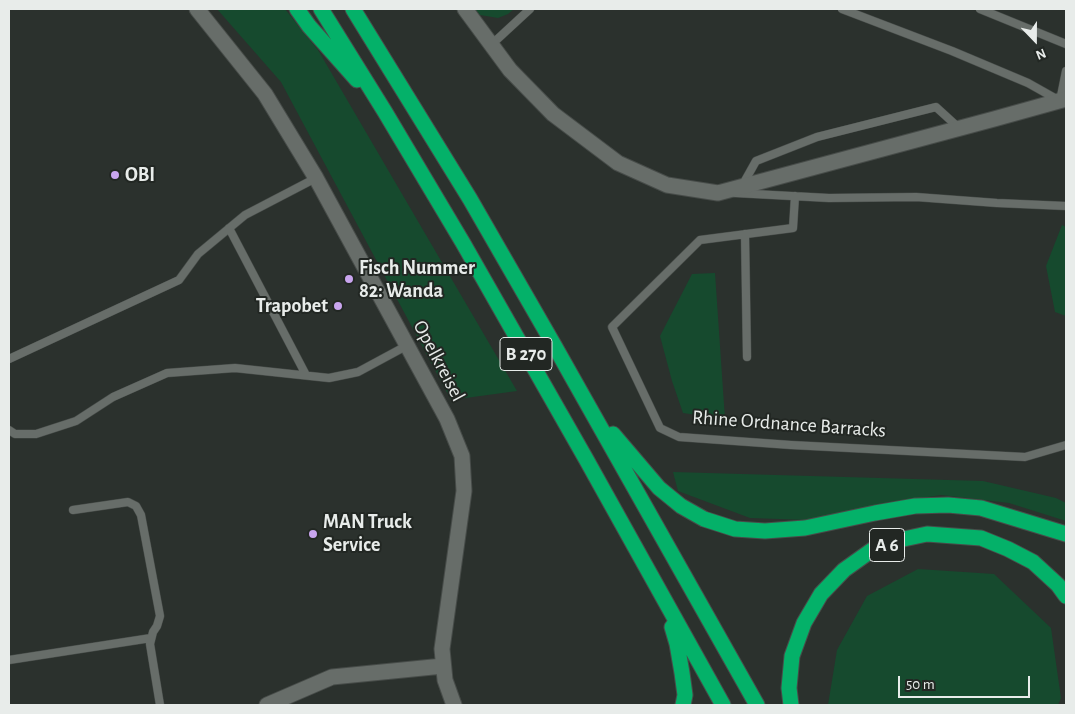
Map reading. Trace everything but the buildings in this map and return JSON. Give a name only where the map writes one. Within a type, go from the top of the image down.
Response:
[{"type":"highway","points":[[297,9],[385,112]]},
{"type":"highway","name":"B 270","points":[[321,9],[385,112],[467,251],[572,433],[723,705]]},
{"type":"highway","name":"B 270","points":[[353,9],[470,199],[757,705]]},
{"type":"highway","name":"B 270","points":[[581,393],[623,447],[659,488],[681,506],[704,519],[735,529],[765,531],[805,528],[915,506],[948,505],[981,508],[1066,534]]},
{"type":"highway","name":"A 6","points":[[791,705],[789,688],[792,656],[804,623],[821,594],[844,570],[872,550],[899,540],[928,534],[981,538],[1033,562],[1058,585],[1066,596]]},
{"type":"highway","points":[[664,600],[677,644],[685,695],[683,705]]},
{"type":"street","name":"Opelkreisel","points":[[198,9],[265,94],[316,178],[447,419],[462,456],[464,491],[442,649],[445,680],[454,705]]},
{"type":"street","points":[[465,9],[510,70],[553,114],[618,163],[668,185],[718,193],[1063,100]]},
{"type":"street","points":[[268,705],[332,677],[443,666]]},
{"type":"lane","points":[[491,45],[530,9]]},
{"type":"lane","points":[[842,9],[952,51],[1063,100],[1066,71]]},
{"type":"lane","points":[[980,9],[1066,44]]},
{"type":"lane","points":[[742,186],[756,161],[817,137],[936,107],[960,128]]},
{"type":"lane","points":[[9,359],[179,280],[198,254],[246,215],[316,178]]},
{"type":"lane","points":[[718,193],[829,198],[916,197],[1066,206]]},
{"type":"lane","name":"Rhine Ordnance Barracks","points":[[795,196],[793,228],[700,240],[612,327],[660,428],[679,437],[791,445],[1025,457],[1066,445]]},
{"type":"lane","points":[[229,228],[306,375]]},
{"type":"lane","points":[[746,234],[747,357]]},
{"type":"lane","points":[[9,430],[15,434],[36,434],[76,421],[114,397],[167,373],[235,368],[329,378],[358,372],[408,345]]},
{"type":"lane","points":[[73,510],[128,502],[136,506],[141,515],[160,616],[150,638],[160,705]]},
{"type":"lane","points":[[9,660],[150,638]]},
{"type":"green space","points":[[217,9],[285,9],[318,50],[517,391],[451,400],[281,82]]},
{"type":"green space","points":[[475,9],[514,9],[498,18],[480,15]]},
{"type":"green space","points":[[1062,225],[1066,227],[1066,316],[1055,312],[1046,266]]},
{"type":"green space","points":[[715,273],[725,419],[683,413],[660,336],[692,274]]},
{"type":"green space","points":[[673,472],[983,481],[1056,498],[1066,503],[1066,521],[1009,503],[941,495],[883,504],[808,520],[750,518],[678,491]]},
{"type":"green space","points":[[918,569],[994,574],[1051,628],[1061,698],[1058,705],[828,705],[837,650],[867,596]]},
{"type":"place","name":"OBI","points":[[115,175]]},
{"type":"place","name":"Fisch Nummer 82: Wanda","points":[[349,279]]},
{"type":"place","name":"Trapobet","points":[[338,306]]},
{"type":"place","name":"MAN Truck Service","points":[[313,534]]}]
